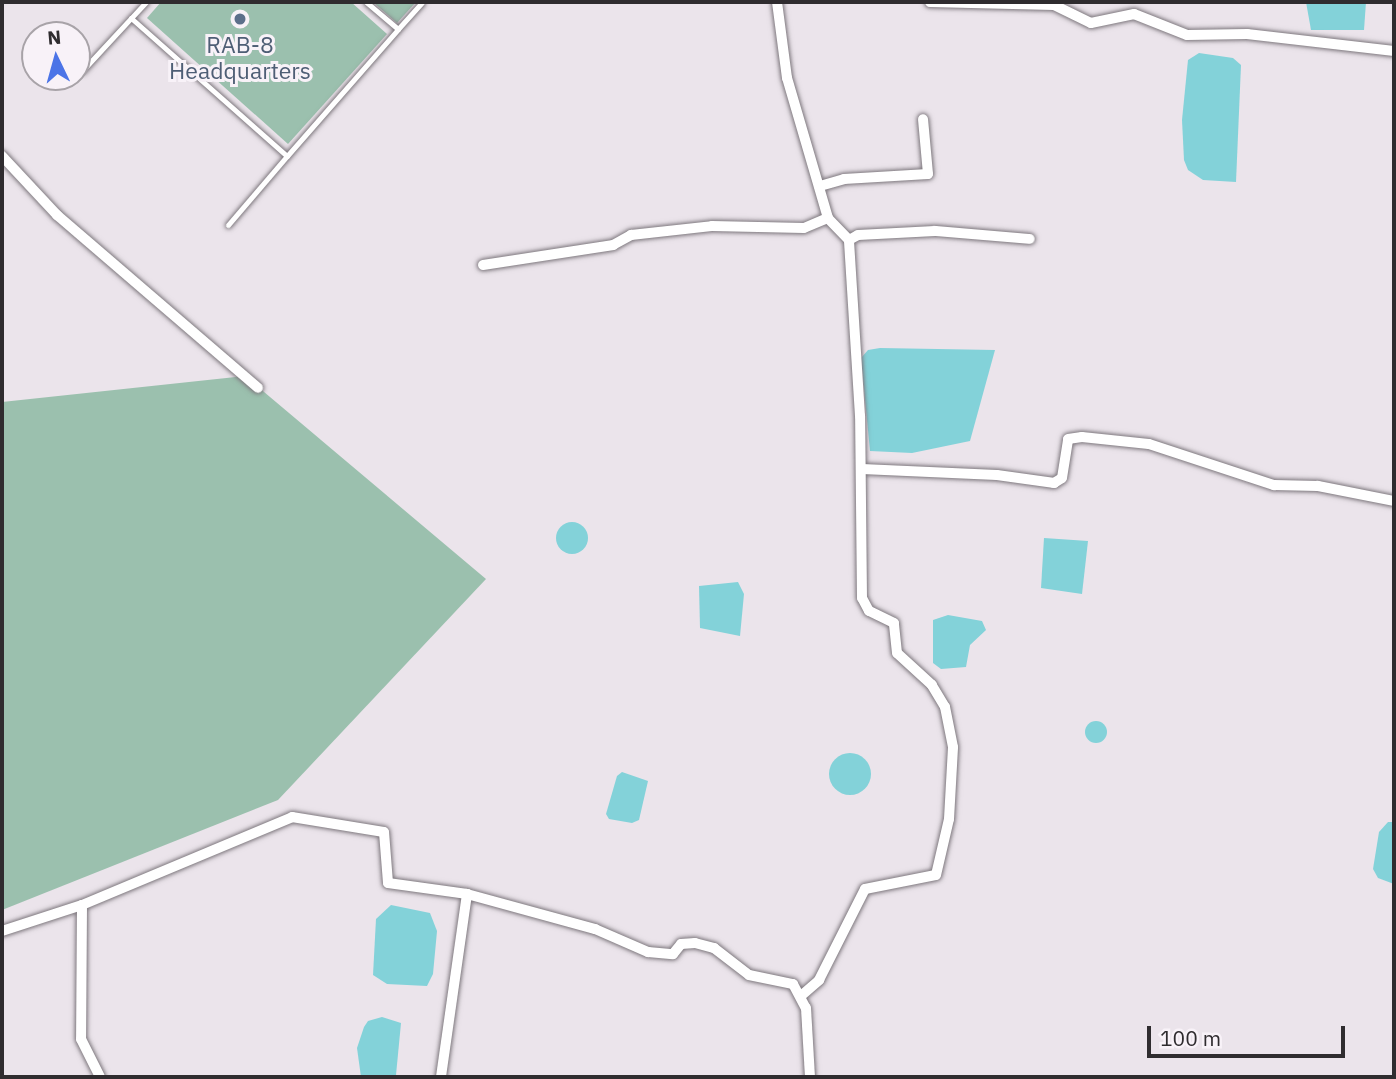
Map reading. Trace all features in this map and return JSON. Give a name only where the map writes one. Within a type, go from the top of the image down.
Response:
[{"type":"street","points":[[777,2],[787,78],[828,218],[849,240],[862,470],[862,598],[869,611],[894,623],[898,653],[932,685],[945,707],[953,747],[950,819],[936,875],[865,889],[819,980],[802,995]]},
{"type":"street","points":[[930,2],[1055,5],[1091,23],[1134,15],[1187,35],[1247,34],[1394,51]]},
{"type":"street","points":[[820,186],[844,178],[928,174],[923,119]]},
{"type":"street","points":[[2,156],[58,215],[258,388]]},
{"type":"street","points":[[483,265],[614,245],[631,235],[712,226],[804,228],[828,218]]},
{"type":"street","points":[[849,240],[858,235],[935,231],[1030,239]]},
{"type":"street","points":[[862,470],[997,475],[1054,483],[1062,478],[1068,439],[1082,437],[1149,444],[1274,485],[1318,486],[1394,501]]},
{"type":"street","points":[[2,931],[82,905],[292,817],[384,832],[388,883],[467,894],[595,929],[648,952],[673,954],[681,944],[695,943],[714,948],[749,975],[793,984],[802,995],[810,1077]]},
{"type":"street","points":[[441,1077],[467,894]]},
{"type":"street","points":[[82,905],[81,1039],[100,1077]]},
{"type":"lane","points":[[91,61],[146,2]]},
{"type":"lane","points":[[366,2],[398,29]]},
{"type":"lane","points":[[228,225],[422,2]]},
{"type":"lane","points":[[131,18],[287,156]]},
{"type":"green space","points":[[161,2],[351,2],[387,34],[288,144],[147,18]]},
{"type":"green space","points":[[373,2],[416,2],[397,23]]},
{"type":"green space","points":[[245,376],[486,579],[278,800],[2,910],[2,402]]},
{"type":"water","points":[[1306,2],[1366,2],[1364,30],[1311,30]]},
{"type":"water","points":[[1199,53],[1233,58],[1241,65],[1236,182],[1203,180],[1188,170],[1184,160],[1182,120],[1188,60]]},
{"type":"water","points":[[868,350],[995,350],[970,441],[912,453],[870,451],[861,358]]},
{"type":"water","points":[[572,522],[584,526],[588,538],[584,550],[572,554],[560,550],[556,538],[560,526]]},
{"type":"water","points":[[1044,538],[1088,541],[1082,594],[1041,588]]},
{"type":"water","points":[[738,582],[744,594],[740,636],[700,628],[699,586]]},
{"type":"water","points":[[948,615],[982,621],[986,630],[970,645],[966,667],[941,669],[933,663],[933,620]]},
{"type":"water","points":[[1096,721],[1104,724],[1107,732],[1104,740],[1096,743],[1088,740],[1085,732],[1088,724]]},
{"type":"water","points":[[850,753],[865,759],[871,774],[865,789],[850,795],[835,789],[829,774],[835,759]]},
{"type":"water","points":[[622,772],[648,781],[639,820],[632,823],[609,819],[606,814],[617,776]]},
{"type":"water","points":[[1388,822],[1394,822],[1394,884],[1378,878],[1373,869],[1379,832]]},
{"type":"water","points":[[391,905],[430,913],[437,931],[433,974],[427,986],[387,984],[373,975],[376,919]]},
{"type":"water","points":[[382,1017],[401,1023],[396,1075],[361,1077],[357,1048],[364,1027],[368,1021]]},
{"type":"place","name":"RAB-8 Headquarters","points":[[240,19]]}]
